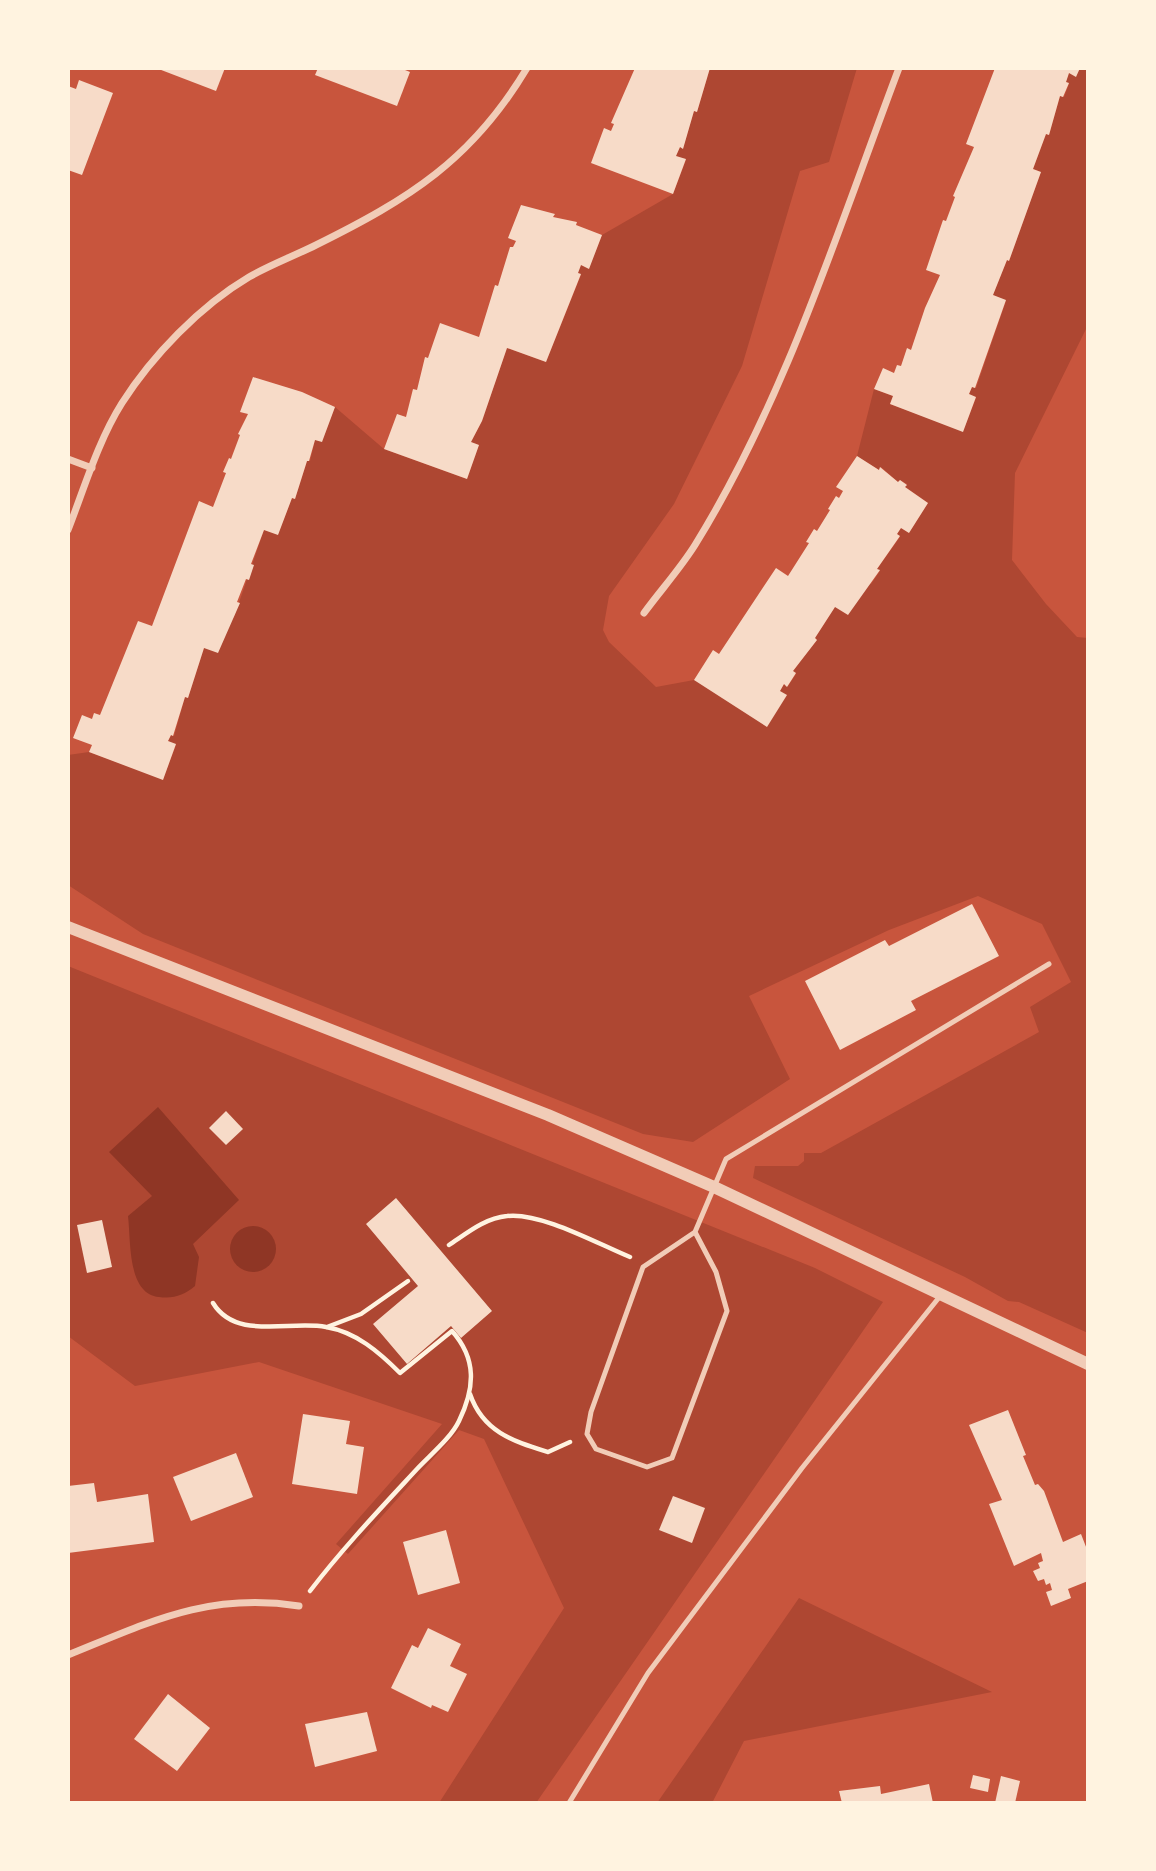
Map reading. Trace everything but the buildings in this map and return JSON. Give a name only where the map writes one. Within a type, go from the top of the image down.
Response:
[{"type":"street","points":[[68,530],[121,404],[159,356],[200,314],[248,278],[394,205],[439,174],[489,124],[527,68]]},
{"type":"street","points":[[644,613],[694,546],[776,387],[899,68]]},
{"type":"street","points":[[68,459],[92,468]]},
{"type":"street","points":[[68,927],[548,1115],[714,1187],[1088,1364]]},
{"type":"street","points":[[68,1655],[174,1612],[230,1602],[269,1601],[299,1606]]},
{"type":"lane","points":[[695,1232],[716,1272],[727,1311],[672,1458],[647,1467],[596,1449],[587,1434],[591,1412],[635,1285],[647,1264],[695,1232],[726,1159],[1049,964]]},
{"type":"lane","points":[[569,1803],[648,1673],[802,1468],[942,1293]]},
{"type":"path","points":[[449,1245],[483,1222],[508,1216],[536,1220],[647,1264]]},
{"type":"path","points":[[213,1303],[227,1318],[252,1326],[326,1327],[360,1314],[408,1282]]},
{"type":"path","points":[[299,1606],[337,1556],[458,1423],[470,1393],[471,1362],[466,1347],[452,1331],[400,1373],[375,1349],[326,1327]]},
{"type":"path","points":[[470,1393],[476,1410],[506,1438],[548,1452],[587,1434]]},
{"type":"shaded area","points":[[710,68],[857,68],[829,162],[800,171],[742,366],[674,504],[609,596],[603,630],[609,642],[656,687],[694,680],[780,691],[784,684],[788,686],[796,674],[793,671],[817,640],[815,638],[835,607],[868,582],[871,584],[880,571],[877,569],[900,537],[897,534],[901,528],[909,533],[928,503],[905,487],[907,484],[900,480],[898,482],[881,467],[879,470],[857,456],[874,389],[893,396],[890,404],[963,431],[976,398],[969,394],[972,387],[976,388],[1006,301],[993,295],[1007,260],[1009,261],[1041,172],[1033,169],[1046,134],[1049,135],[1060,96],[1064,97],[1069,84],[1066,82],[1069,73],[1076,76],[1080,68],[1088,68],[1088,325],[1015,473],[1012,560],[1046,604],[1077,637],[1088,638],[1088,1333],[1019,1302],[1008,1301],[965,1277],[753,1178],[755,1166],[798,1166],[804,1161],[804,1153],[821,1153],[1039,1032],[1030,1007],[1071,982],[1042,924],[978,896],[889,930],[749,996],[790,1079],[693,1142],[643,1134],[143,934],[68,885],[68,755],[89,752],[163,779],[176,745],[168,741],[171,735],[174,736],[185,697],[188,698],[204,648],[234,617],[264,530],[278,534],[292,498],[295,499],[307,461],[310,461],[315,440],[322,441],[335,407],[384,449],[467,479],[479,445],[471,442],[482,421],[507,348],[546,362],[581,275],[578,273],[581,265],[589,268],[602,235],[673,194],[686,160],[676,156],[680,147],[683,148],[694,111],[697,112]]},
{"type":"shaded area","points":[[68,966],[815,1268],[883,1302],[536,1803],[439,1803],[564,1608],[484,1439],[459,1430],[348,1554],[336,1544],[442,1424],[259,1362],[135,1386],[68,1336]]},
{"type":"shaded area","points":[[158,1107],[239,1200],[193,1244],[199,1257],[195,1286],[174,1297],[149,1294],[141,1287],[136,1277],[128,1216],[152,1196],[109,1152]]},
{"type":"shaded area","points":[[253,1226],[269,1233],[276,1249],[269,1265],[253,1272],[237,1265],[230,1249],[237,1233]]},
{"type":"shaded area","points":[[799,1598],[992,1692],[744,1741],[712,1803],[657,1803]]}]
